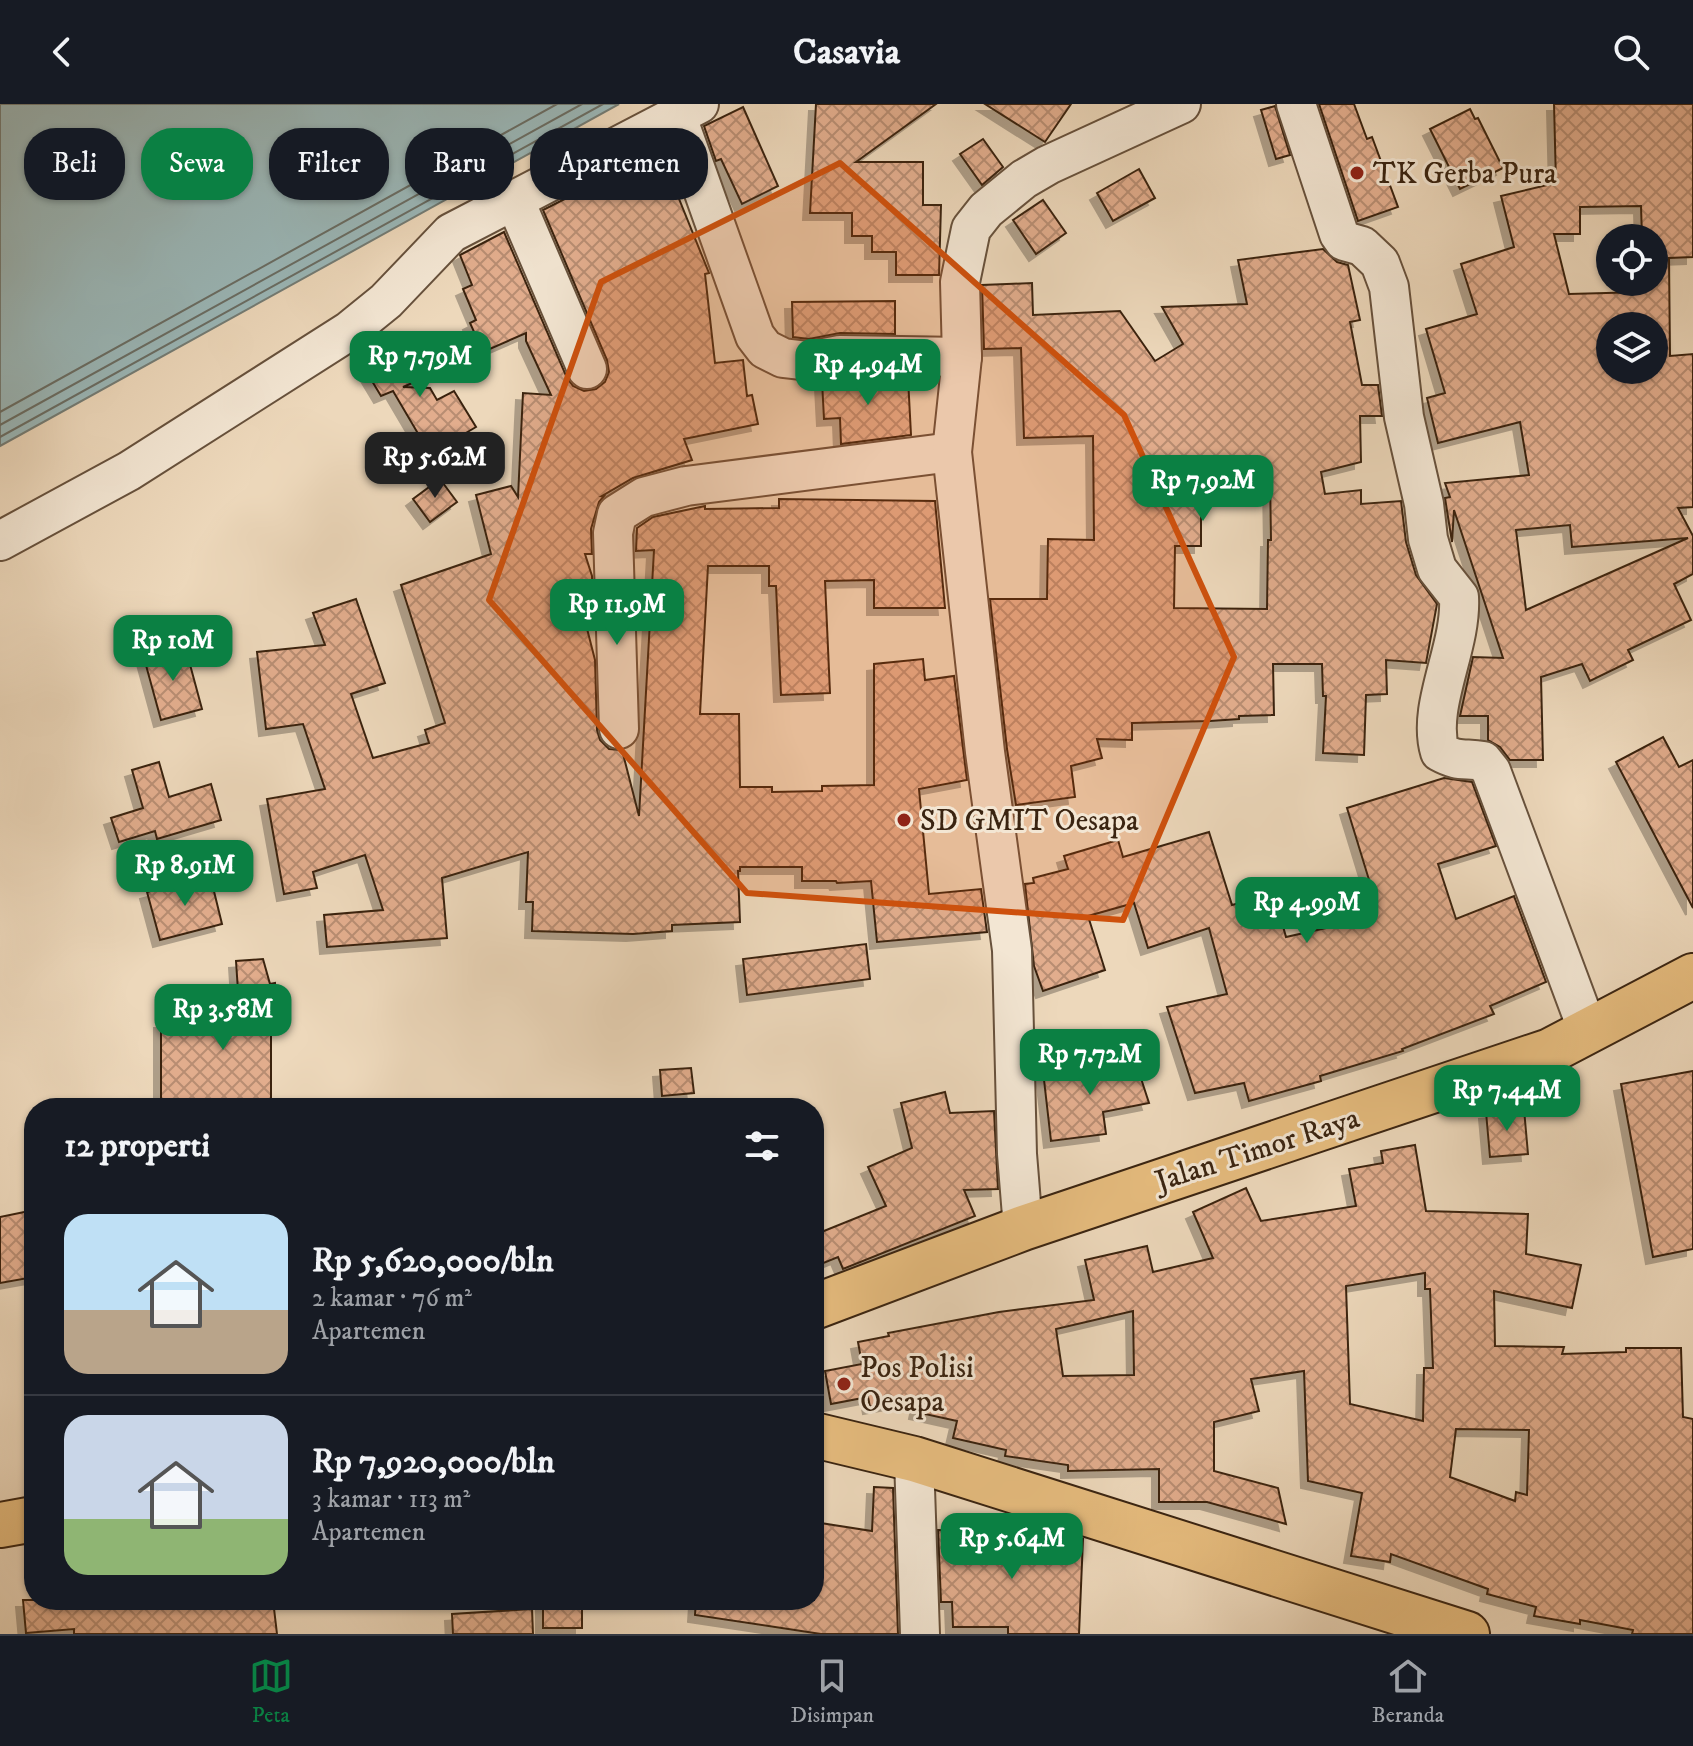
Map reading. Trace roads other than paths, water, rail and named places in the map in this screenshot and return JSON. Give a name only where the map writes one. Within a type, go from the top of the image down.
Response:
[{"type":"main road","name":"Jalan Timor Raya","points":[[824,1303],[1023,1228],[1550,1051],[1693,976]]},
{"type":"main road","points":[[824,1437],[914,1459],[1467,1634]]},
{"type":"main road","points":[[0,1525],[24,1521]]},
{"type":"street","points":[[1023,1228],[1017,1154],[1012,950],[985,752],[952,452],[962,357],[960,282],[971,229],[986,210],[1024,179],[1144,112],[1181,104]]},
{"type":"street","points":[[1296,104],[1339,234],[1344,241],[1362,246],[1380,263],[1389,287],[1404,417],[1424,504],[1428,539],[1437,569],[1459,597],[1457,633],[1436,723],[1440,752],[1455,761],[1468,758],[1483,761],[1491,771],[1588,1031]]},
{"type":"street","points":[[0,541],[129,471],[309,357],[386,301],[451,233],[688,109],[755,336],[765,349],[783,358],[809,361],[840,355],[962,357]]},
{"type":"street","points":[[515,201],[587,369]]},
{"type":"street","points":[[619,729],[613,533],[617,514],[644,497],[686,486],[952,452]]},
{"type":"street","points":[[914,1459],[920,1634]]},
{"type":"water","points":[[0,104],[619,104],[576,128],[530,128],[530,153],[514,162],[514,128],[405,128],[405,200],[445,200],[0,446]]},
{"type":"place","name":"TK Gerba Pura","points":[[1357,173]]},
{"type":"place","name":"SD GMIT Oesapa","points":[[904,820]]},
{"type":"place","name":"Pos Polisi Oesapa","points":[[844,1384]]}]
